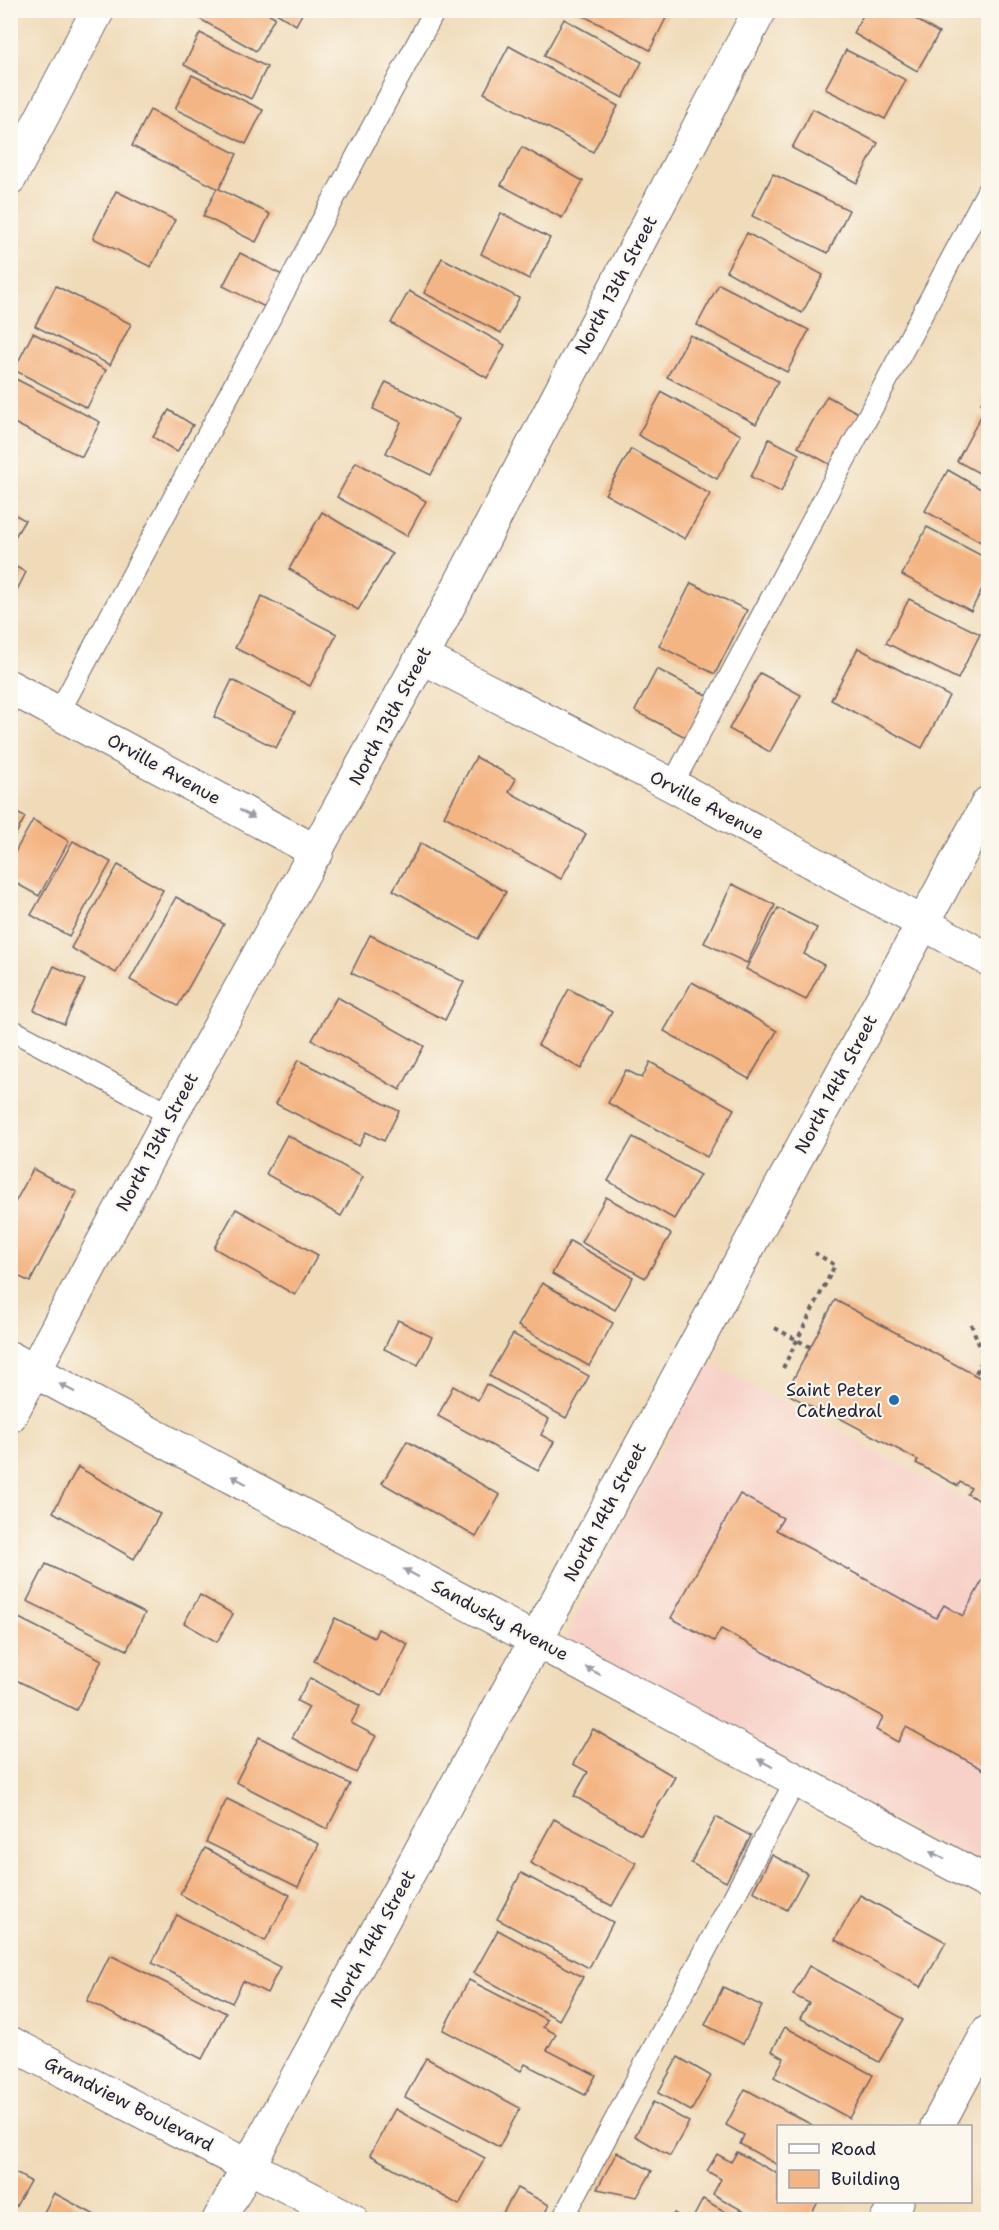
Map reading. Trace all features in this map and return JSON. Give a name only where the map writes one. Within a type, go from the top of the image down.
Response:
[{"type":"street","points":[[10,178],[98,10]]},
{"type":"street","name":"North 13th Street","points":[[10,1416],[23,1364],[171,1115],[317,852],[422,657],[760,10]]},
{"type":"street","name":"Orville Avenue","points":[[422,657],[672,785],[988,959]]},
{"type":"street","name":"Orville Avenue","points":[[10,687],[317,852]]},
{"type":"street","name":"North 14th Street","points":[[219,2220],[536,1640],[988,803]]},
{"type":"street","name":"Sandusky Avenue","points":[[23,1364],[988,1883]]},
{"type":"street","points":[[938,2125],[988,2032]]},
{"type":"street","name":"Grandview Boulevard","points":[[10,2043],[352,2220]]},
{"type":"street","points":[[887,2220],[896,2203]]},
{"type":"lane","points":[[58,712],[435,10]]},
{"type":"lane","points":[[672,785],[988,190]]},
{"type":"lane","points":[[10,1029],[171,1115]]},
{"type":"lane","points":[[562,2220],[796,1780]]},
{"type":"path","points":[[783,1368],[835,1265],[815,1253]]},
{"type":"path","points":[[971,1324],[986,1358],[976,1373]]},
{"type":"path","points":[[775,1328],[810,1347]]},
{"type":"path","points":[[979,1367],[988,1372]]},
{"type":"shaded area","points":[[707,1362],[988,1511],[988,1870],[563,1642]]},
{"type":"building","points":[[202,10],[262,10],[275,17],[256,51],[198,18]]},
{"type":"building","points":[[271,10],[304,10],[296,25]]},
{"type":"building","points":[[572,10],[670,10],[650,50]]},
{"type":"building","points":[[866,10],[900,10],[939,33],[917,71],[853,33]]},
{"type":"building","points":[[564,19],[642,62],[623,98],[544,56]]},
{"type":"building","points":[[200,33],[267,67],[251,99],[184,65]]},
{"type":"building","points":[[509,46],[618,106],[593,152],[484,93]]},
{"type":"building","points":[[846,50],[906,80],[885,119],[825,89]]},
{"type":"building","points":[[192,75],[263,110],[246,144],[175,109]]},
{"type":"building","points":[[813,109],[878,143],[857,183],[792,148]]},
{"type":"building","points":[[150,110],[237,154],[219,189],[270,214],[256,242],[203,216],[217,188],[132,146]]},
{"type":"building","points":[[522,147],[583,181],[562,218],[501,185]]},
{"type":"building","points":[[773,174],[849,210],[828,253],[752,216]]},
{"type":"building","points":[[116,191],[175,220],[151,267],[93,238]]},
{"type":"building","points":[[501,213],[550,238],[529,279],[481,254]]},
{"type":"building","points":[[747,233],[823,275],[802,313],[726,271]]},
{"type":"building","points":[[240,253],[284,276],[267,308],[223,286]]},
{"type":"building","points":[[442,258],[519,298],[501,333],[424,293]]},
{"type":"building","points":[[719,284],[809,330],[787,372],[697,325]]},
{"type":"building","points":[[56,286],[131,324],[110,365],[35,326]]},
{"type":"building","points":[[409,291],[505,345],[487,378],[391,323]]},
{"type":"building","points":[[33,333],[106,370],[87,408],[14,370]]},
{"type":"building","points":[[690,335],[778,381],[756,424],[667,377]]},
{"type":"building","points":[[10,376],[100,422],[82,457],[10,421]]},
{"type":"building","points":[[386,382],[460,418],[431,475],[386,453],[401,422],[373,409]]},
{"type":"building","points":[[988,390],[988,407],[981,403]]},
{"type":"building","points":[[662,392],[741,435],[717,479],[638,435]]},
{"type":"building","points":[[827,396],[860,414],[831,465],[798,447]]},
{"type":"building","points":[[169,410],[193,425],[177,452],[153,437]]},
{"type":"building","points":[[981,416],[988,420],[988,478],[957,461]]},
{"type":"building","points":[[769,439],[799,454],[781,492],[751,477]]},
{"type":"building","points":[[631,449],[710,494],[685,539],[605,494]]},
{"type":"building","points":[[356,462],[426,501],[407,536],[337,497]]},
{"type":"building","points":[[948,470],[988,493],[988,546],[925,511]]},
{"type":"building","points":[[10,512],[25,520],[10,545]]},
{"type":"building","points":[[322,512],[392,554],[358,610],[289,569]]},
{"type":"building","points":[[927,527],[988,559],[988,577],[971,611],[902,575]]},
{"type":"building","points":[[10,564],[26,572],[10,604]]},
{"type":"building","points":[[691,583],[747,610],[715,674],[659,646]]},
{"type":"building","points":[[262,596],[337,634],[310,686],[235,648]]},
{"type":"building","points":[[909,599],[980,634],[958,679],[886,643]]},
{"type":"building","points":[[858,648],[949,696],[922,748],[831,700]]},
{"type":"building","points":[[657,669],[712,698],[691,740],[635,711]]},
{"type":"building","points":[[760,673],[801,695],[770,752],[729,729]]},
{"type":"building","points":[[232,680],[295,712],[276,748],[214,717]]},
{"type":"building","points":[[476,757],[516,779],[509,792],[586,834],[561,879],[444,816]]},
{"type":"building","points":[[10,810],[25,817],[10,845]]},
{"type":"building","points":[[33,820],[69,841],[39,896],[10,880],[10,861]]},
{"type":"building","points":[[73,841],[111,862],[69,936],[31,915]]},
{"type":"building","points":[[421,843],[506,892],[478,939],[393,890]]},
{"type":"building","points":[[118,865],[163,890],[116,973],[71,948]]},
{"type":"building","points":[[732,884],[775,905],[747,963],[704,943]]},
{"type":"building","points":[[176,897],[224,924],[178,1006],[130,980]]},
{"type":"building","points":[[778,908],[817,928],[804,954],[824,965],[806,1000],[746,969]]},
{"type":"building","points":[[370,935],[464,982],[445,1020],[351,973]]},
{"type":"building","points":[[54,966],[85,980],[64,1024],[34,1010]]},
{"type":"building","points":[[692,982],[777,1031],[749,1079],[664,1031]]},
{"type":"building","points":[[569,989],[612,1012],[581,1069],[538,1045]]},
{"type":"building","points":[[337,997],[424,1046],[400,1090],[312,1040]]},
{"type":"building","points":[[298,1060],[399,1111],[384,1141],[366,1132],[359,1146],[276,1104]]},
{"type":"building","points":[[650,1062],[734,1109],[707,1157],[608,1103],[626,1070],[642,1078]]},
{"type":"building","points":[[287,1135],[363,1177],[341,1216],[266,1174]]},
{"type":"building","points":[[633,1137],[700,1175],[674,1219],[608,1181]]},
{"type":"building","points":[[33,1169],[77,1192],[30,1282],[10,1272],[10,1212]]},
{"type":"building","points":[[606,1197],[671,1234],[645,1278],[581,1242]]},
{"type":"building","points":[[236,1209],[318,1255],[295,1295],[214,1248]]},
{"type":"building","points":[[570,1241],[633,1277],[615,1310],[552,1274]]},
{"type":"building","points":[[542,1283],[613,1323],[589,1366],[518,1326]]},
{"type":"building","name":"Saint Peter Cathedral","points":[[835,1300],[988,1382],[988,1505],[967,1494],[971,1488],[960,1482],[958,1486],[916,1463],[918,1460],[821,1408],[819,1411],[786,1393]]},
{"type":"building","points":[[398,1320],[432,1337],[418,1365],[384,1349]]},
{"type":"building","points":[[513,1334],[589,1376],[566,1418],[489,1376]]},
{"type":"building","points":[[486,1384],[549,1419],[541,1435],[554,1442],[538,1471],[438,1416],[453,1386],[478,1400]]},
{"type":"building","points":[[407,1441],[500,1495],[476,1537],[382,1483]]},
{"type":"building","points":[[78,1467],[160,1514],[134,1559],[53,1512]]},
{"type":"building","points":[[740,1494],[783,1518],[776,1530],[936,1618],[944,1605],[963,1616],[988,1570],[988,1772],[906,1727],[898,1742],[876,1730],[883,1717],[721,1629],[714,1641],[671,1618]]},
{"type":"building","points":[[46,1564],[145,1613],[127,1650],[27,1601]]},
{"type":"building","points":[[200,1595],[233,1614],[217,1642],[184,1623]]},
{"type":"building","points":[[13,1615],[102,1660],[76,1710],[10,1677],[10,1620]]},
{"type":"building","points":[[335,1618],[374,1638],[378,1629],[408,1644],[382,1696],[314,1661]]},
{"type":"building","points":[[310,1678],[360,1706],[351,1723],[376,1736],[356,1773],[292,1738],[309,1707],[297,1701]]},
{"type":"building","points":[[593,1729],[675,1777],[641,1835],[574,1796],[588,1772],[573,1764]]},
{"type":"building","points":[[259,1737],[350,1784],[327,1829],[236,1782]]},
{"type":"building","points":[[227,1799],[319,1844],[298,1887],[206,1842]]},
{"type":"building","points":[[716,1817],[751,1836],[726,1882],[691,1863]]},
{"type":"building","points":[[554,1819],[636,1863],[612,1906],[530,1863]]},
{"type":"building","points":[[205,1848],[290,1895],[265,1941],[180,1894]]},
{"type":"building","points":[[772,1855],[807,1873],[787,1910],[753,1891]]},
{"type":"building","points":[[521,1873],[613,1922],[589,1968],[497,1919]]},
{"type":"building","points":[[860,1895],[946,1942],[921,1987],[835,1940]]},
{"type":"building","points":[[177,1915],[280,1967],[267,1993],[243,1981],[232,2003],[152,1963]]},
{"type":"building","points":[[498,1930],[583,1977],[559,2020],[474,1973]]},
{"type":"building","points":[[110,1955],[226,2013],[202,2059],[87,2001]]},
{"type":"building","points":[[809,1966],[904,2019],[879,2062],[800,2018],[809,2003],[793,1995]]},
{"type":"building","points":[[469,1980],[547,2020],[543,2027],[556,2034],[547,2050],[596,2075],[585,2095],[525,2064],[521,2071],[443,2030]]},
{"type":"building","points":[[723,1987],[762,2006],[743,2044],[705,2025]]},
{"type":"building","points":[[785,2027],[873,2075],[849,2118],[774,2077],[784,2058],[772,2051]]},
{"type":"building","points":[[678,2057],[711,2076],[691,2111],[658,2093]]},
{"type":"building","points":[[426,2058],[520,2108],[499,2147],[405,2097]]},
{"type":"building","points":[[745,2089],[812,2125],[777,2125],[777,2164],[740,2144],[744,2135],[726,2125]]},
{"type":"building","points":[[653,2102],[689,2122],[670,2156],[635,2136]]},
{"type":"building","points":[[395,2109],[485,2158],[459,2205],[370,2155]]},
{"type":"building","points":[[617,2152],[652,2171],[637,2197],[597,2189]]},
{"type":"building","points":[[737,2152],[777,2173],[777,2203],[817,2203],[808,2220],[759,2220],[713,2194],[721,2179],[707,2171],[717,2154],[731,2162]]},
{"type":"building","points":[[10,2170],[30,2181],[10,2217]]},
{"type":"building","points":[[517,2188],[549,2205],[541,2220],[499,2220]]},
{"type":"building","points":[[54,2193],[104,2220],[40,2220]]},
{"type":"building","points":[[703,2199],[740,2220],[692,2220]]},
{"type":"building","points":[[674,2213],[686,2220],[671,2220]]},
{"type":"place","name":"Saint Peter Cathedral","points":[[894,1400]]}]
